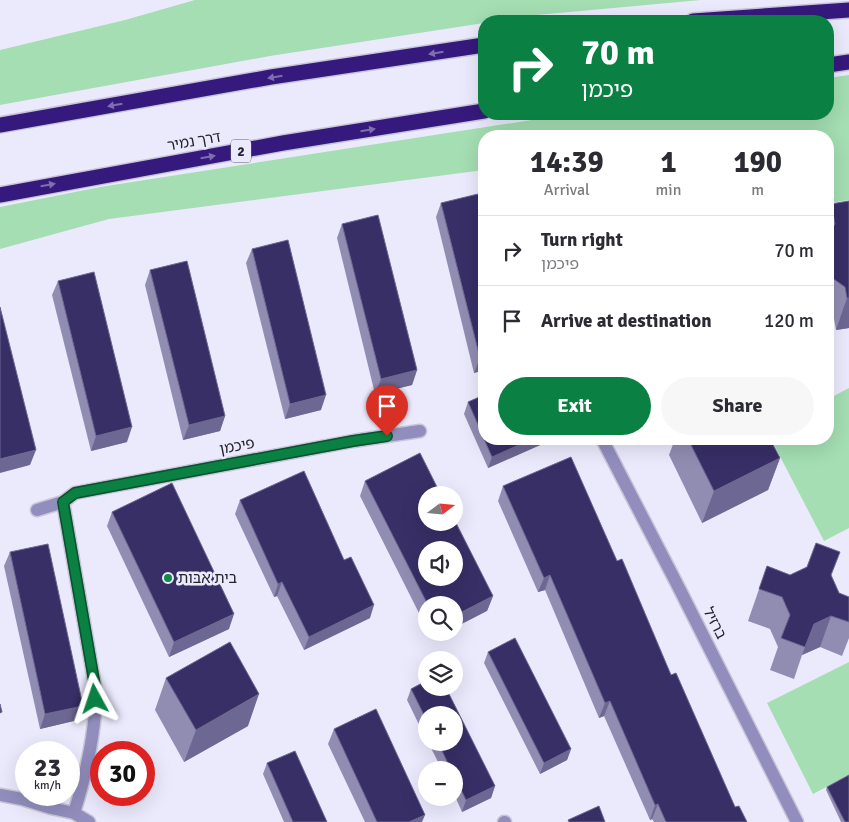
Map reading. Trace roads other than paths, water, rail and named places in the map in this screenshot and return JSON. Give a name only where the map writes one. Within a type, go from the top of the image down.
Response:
[{"type":"highway","points":[[778,15],[849,10]]},
{"type":"highway","points":[[0,125],[271,78],[478,46]]},
{"type":"highway","points":[[834,64],[849,62]]},
{"type":"highway","name":"דרך נמיר","points":[[0,195],[263,147],[478,112]]},
{"type":"street","name":"פיכמן","points":[[37,510],[63,502],[75,493],[353,441],[420,431]]},
{"type":"street","name":"ברזיל","points":[[605,445],[797,822]]},
{"type":"street","points":[[63,502],[95,686],[95,712],[92,735],[74,813]]},
{"type":"street","points":[[0,795],[74,813],[89,822]]},
{"type":"place","name":"בית אבות","points":[[168,578]]}]
